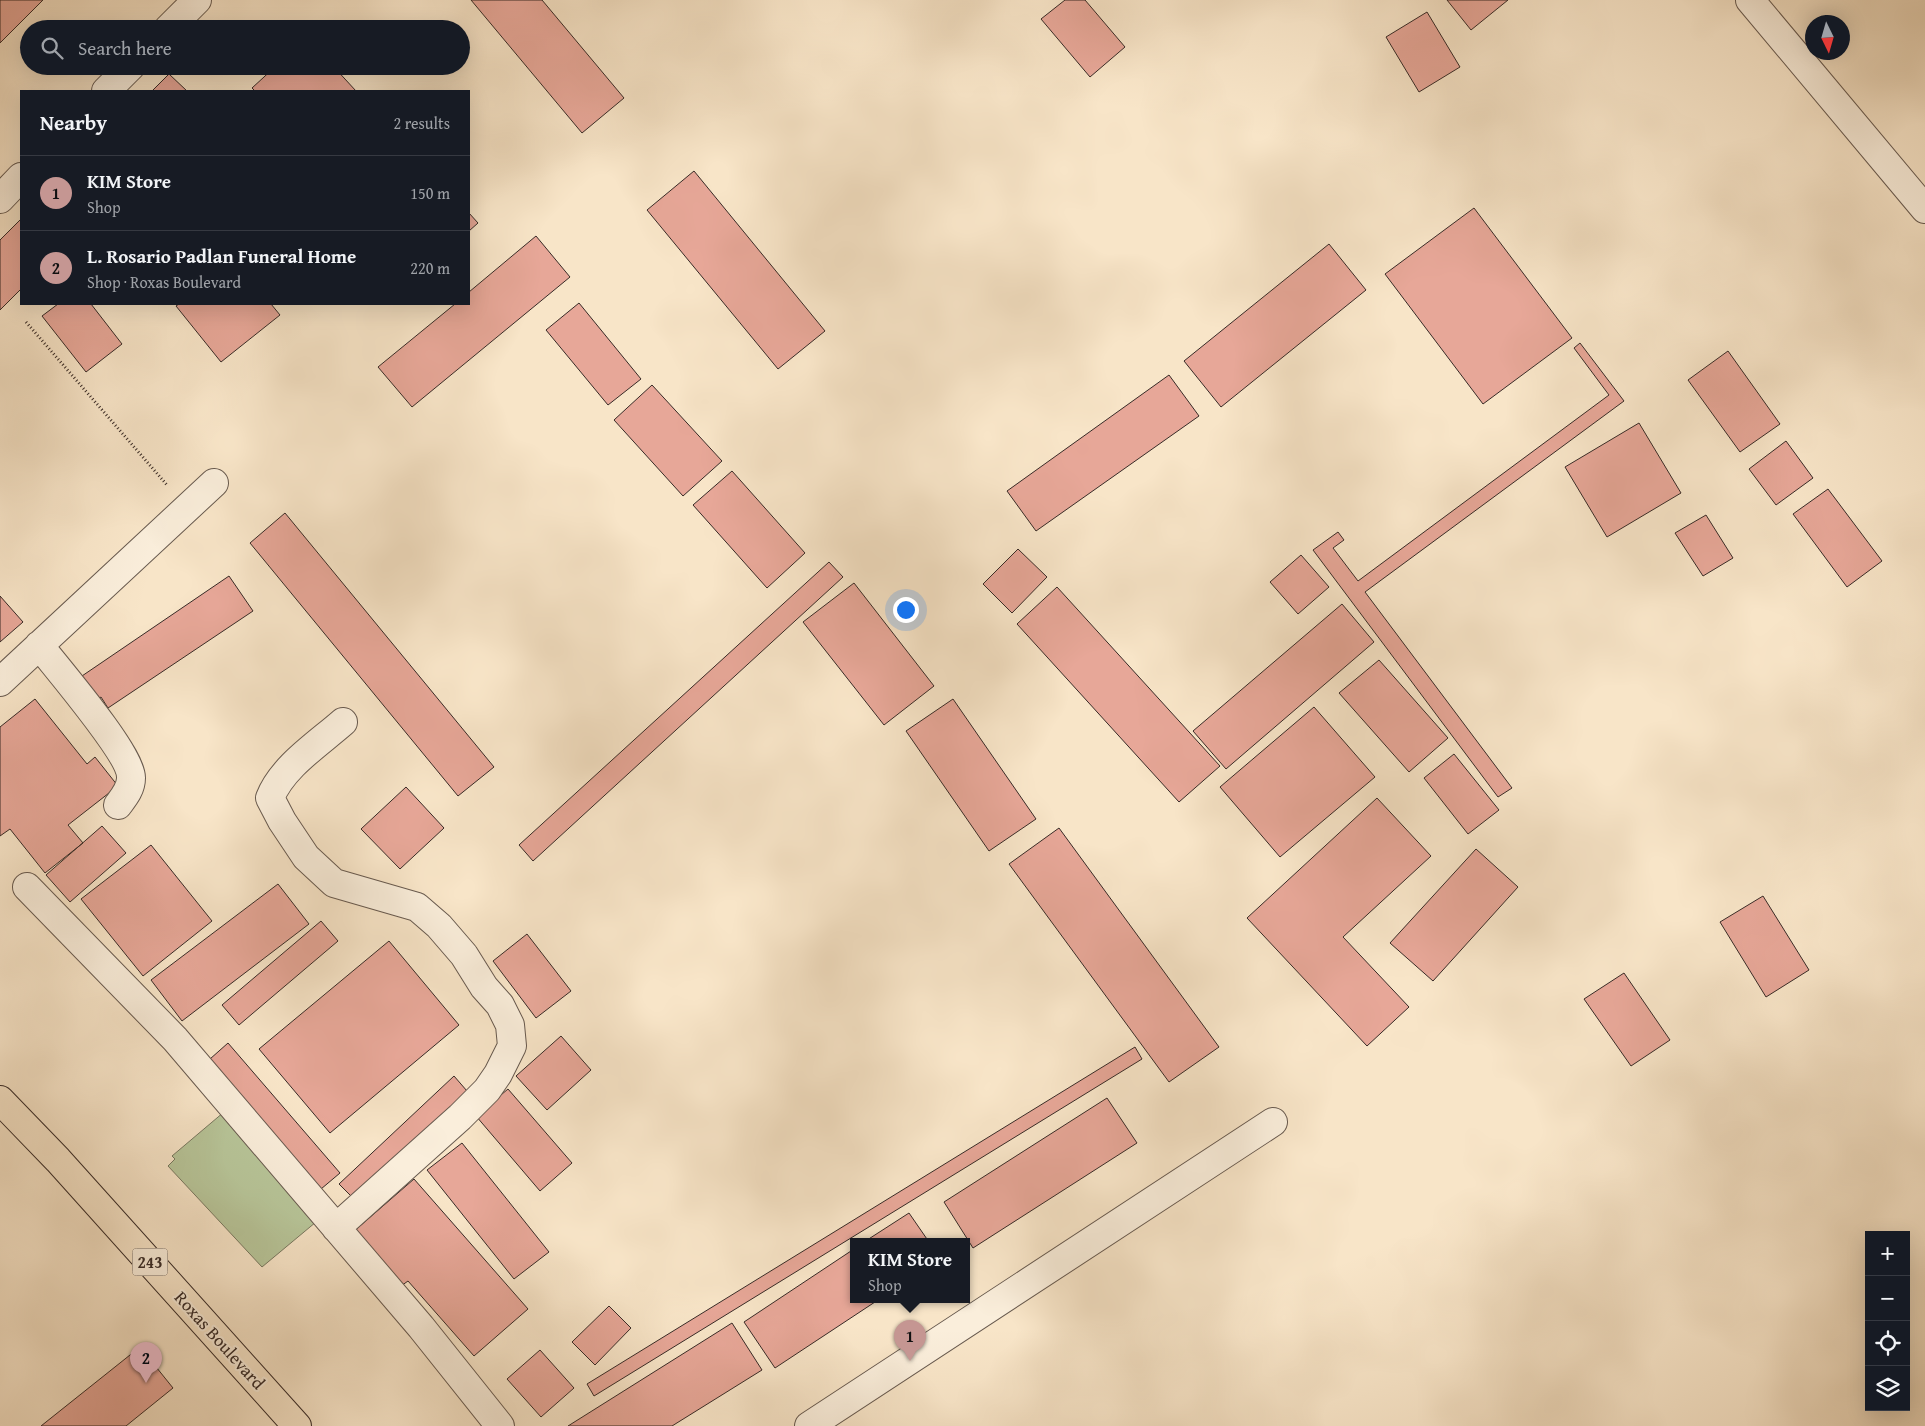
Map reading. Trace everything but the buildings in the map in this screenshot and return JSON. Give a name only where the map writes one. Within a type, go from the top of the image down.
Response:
[{"type":"main road","name":"Roxas Boulevard","points":[[0,1100],[58,1160],[297,1426]]},
{"type":"street","points":[[177,20],[197,0]]},
{"type":"street","points":[[1750,0],[1925,208]]},
{"type":"street","points":[[107,90],[122,75]]},
{"type":"street","points":[[0,199],[20,178]]},
{"type":"street","points":[[0,682],[214,483]]},
{"type":"street","points":[[39,645],[113,740],[129,764],[132,778],[128,791],[118,805]]},
{"type":"street","points":[[336,1228],[460,1117],[487,1090],[498,1074],[512,1046],[510,1025],[500,1005],[484,987],[464,955],[439,926],[416,907],[334,883],[306,856],[282,821],[270,798],[275,786],[285,773],[343,722]]},
{"type":"street","points":[[27,887],[175,1038],[421,1326],[500,1426]]},
{"type":"street","points":[[809,1426],[1274,1122]]},
{"type":"path","points":[[26,322],[187,508]]},
{"type":"green space","points":[[224,1112],[316,1222],[262,1267],[168,1166],[175,1159],[172,1156]]},
{"type":"place","name":"KIM Store","points":[[910,1361]]},
{"type":"place","name":"L. Rosario Padlan Funeral Home","points":[[146,1383]]}]
